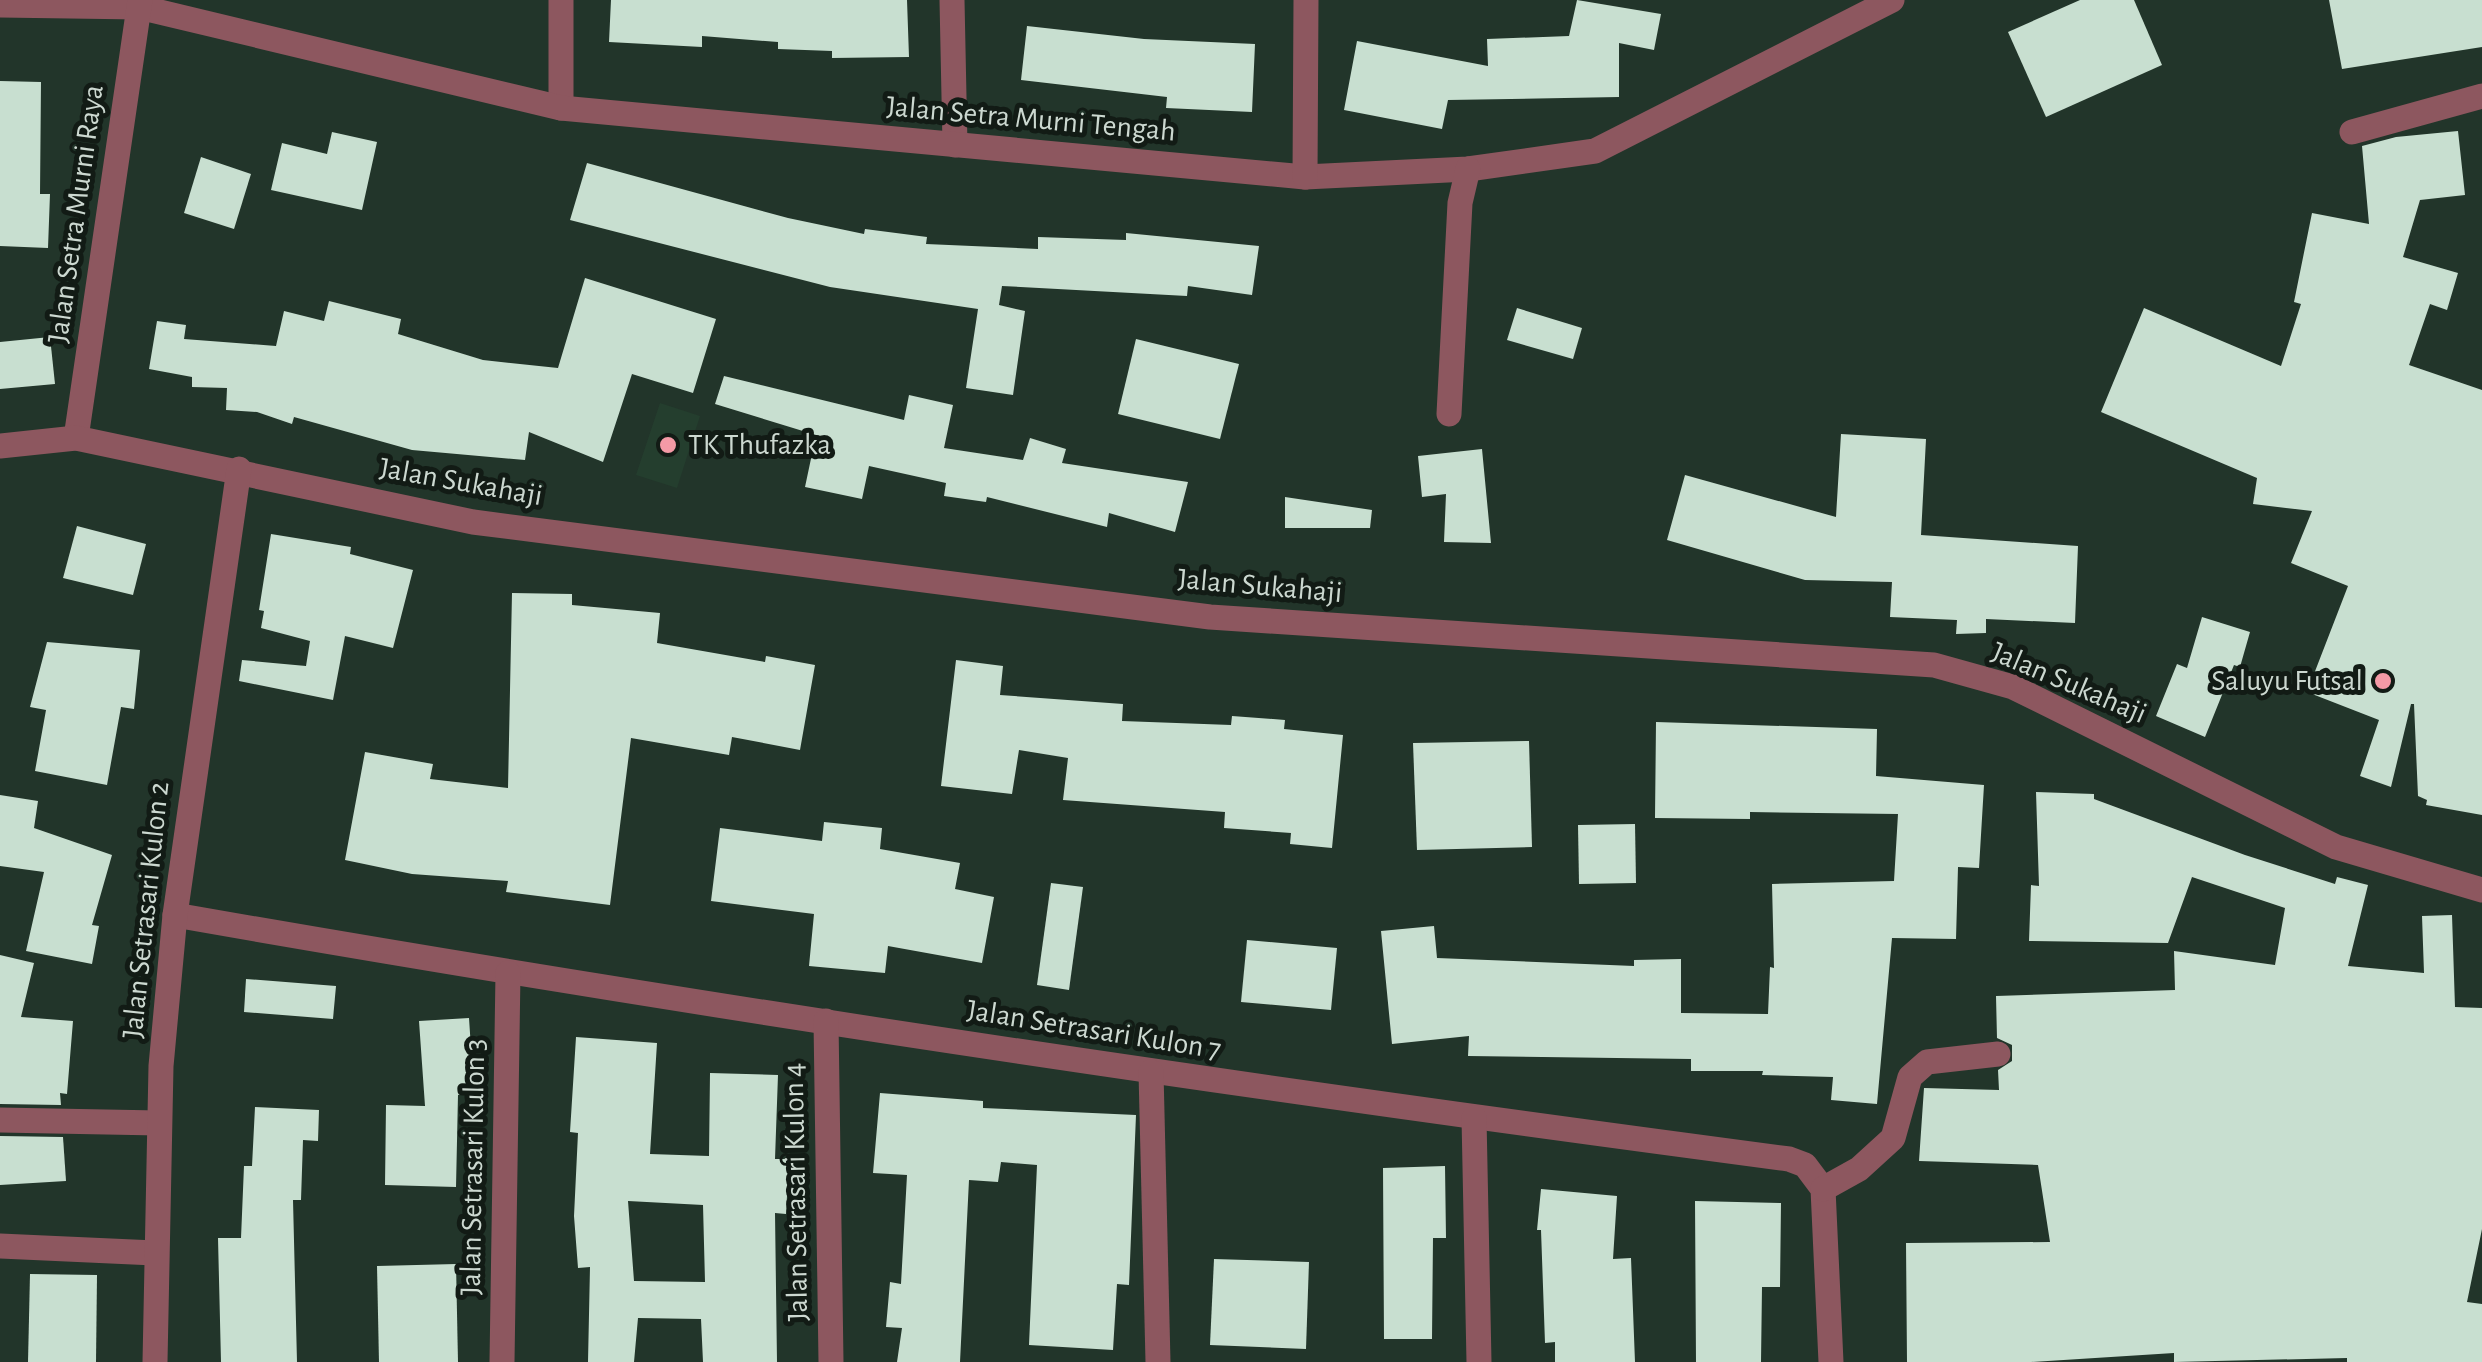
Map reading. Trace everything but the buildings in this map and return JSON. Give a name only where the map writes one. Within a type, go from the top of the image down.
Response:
[{"type":"street","points":[[561,0],[561,108]]},
{"type":"street","points":[[952,0],[955,145]]},
{"type":"street","points":[[1305,177],[1306,0]]},
{"type":"street","name":"Jalan Setra Murni Tengah","points":[[0,5],[140,4],[561,108],[1305,177],[1468,169],[1595,151],[1854,8],[1892,0]]},
{"type":"street","name":"Jalan Setra Murni Raya","points":[[76,438],[140,4]]},
{"type":"street","points":[[2352,132],[2482,96]]},
{"type":"street","points":[[1448,414],[1460,203],[1468,169]]},
{"type":"street","name":"Jalan Sukahaji","points":[[0,446],[76,438],[239,469],[473,522],[1210,617],[1934,666],[2013,687],[2336,848],[2482,890]]},
{"type":"street","name":"Jalan Setrasari Kulon 2","points":[[155,1362],[160,1123],[175,915],[239,469]]},
{"type":"street","name":"Jalan Setrasari Kulon 7","points":[[175,915],[508,973],[1150,1072],[1790,1159],[1805,1166],[1822,1189]]},
{"type":"street","name":"Jalan Setrasari Kulon 3","points":[[502,1362],[508,973]]},
{"type":"street","name":"Jalan Setrasari Kulon 4","points":[[826,1020],[831,1362]]},
{"type":"street","points":[[1830,1362],[1822,1189],[1858,1169],[1893,1138],[1910,1076],[1927,1062],[1998,1054]]},
{"type":"street","points":[[1150,1072],[1158,1362]]},
{"type":"street","points":[[1474,1118],[1479,1362]]},
{"type":"street","points":[[0,1120],[160,1123]]},
{"type":"street","points":[[0,1246],[155,1253]]},
{"type":"shaded area","name":"TK Thufazka","points":[[660,403],[700,416],[677,488],[636,475]]},
{"type":"place","name":"TK Thufazka","points":[[668,445]]},
{"type":"place","name":"Saluyu Futsal","points":[[2383,681]]}]
